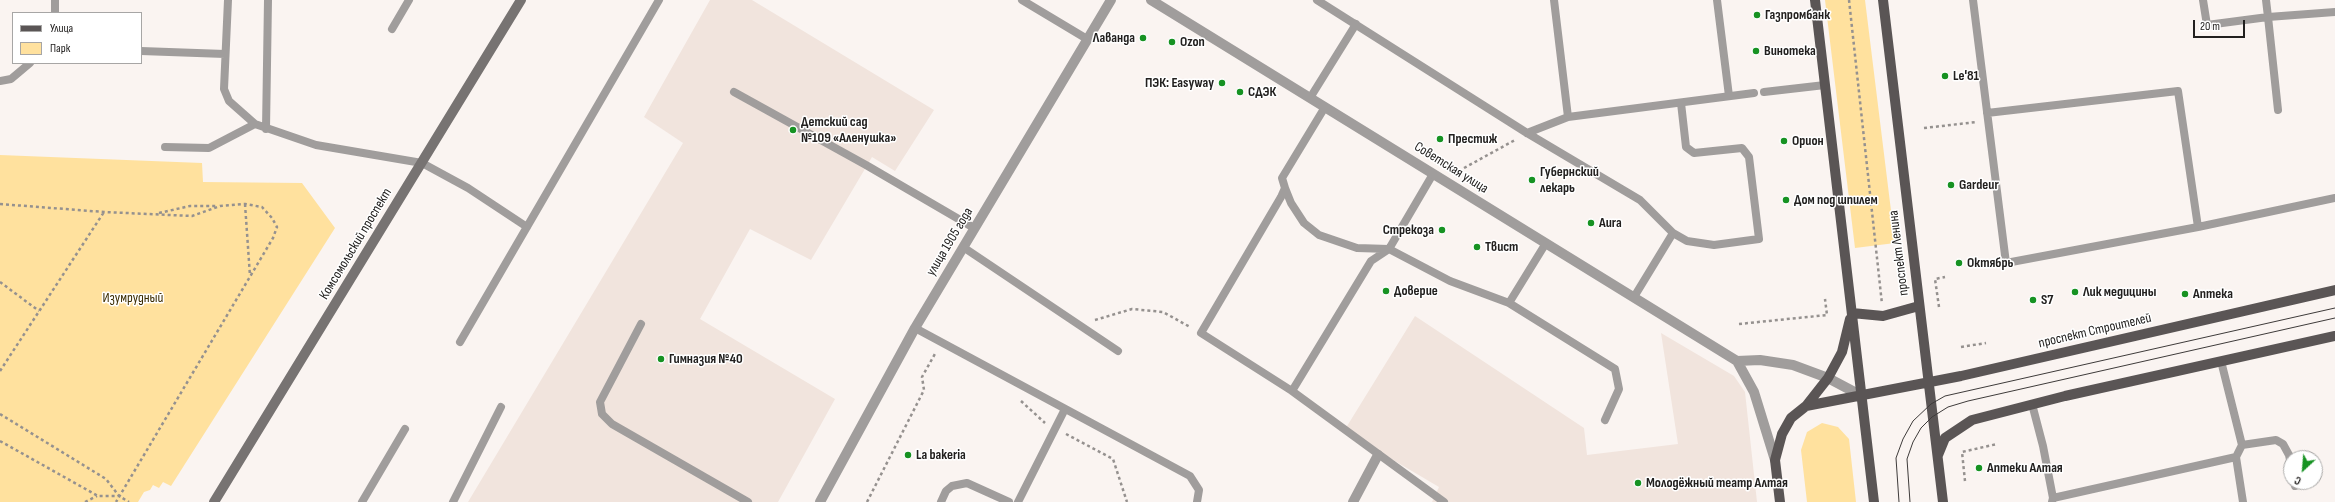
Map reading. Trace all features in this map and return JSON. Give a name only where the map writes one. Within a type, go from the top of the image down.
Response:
[{"type":"main road","name":"Комсомольский проспект","points":[[214,502],[521,0]]},
{"type":"main road","points":[[1815,0],[1874,502]]},
{"type":"main road","name":"проспект Ленина","points":[[1883,0],[1943,502]]},
{"type":"main road","name":"проспект Строителей","points":[[1806,406],[1968,374],[2335,290]]},
{"type":"main road","points":[[1852,313],[1883,316],[1919,306]]},
{"type":"main road","points":[[1780,502],[1775,460],[1782,434],[1790,418],[1806,406],[1828,378],[1842,352],[1852,313]]},
{"type":"main road","points":[[1938,455],[1945,438],[1972,420],[2032,404],[2335,336]]},
{"type":"street","name":"улица 1905 года","points":[[820,502],[915,328],[1111,0]]},
{"type":"street","name":"Советская улица","points":[[1151,0],[1737,361]]},
{"type":"street","points":[[1775,460],[1754,392],[1737,361],[1760,360],[1793,365],[1828,378],[1862,396]]},
{"type":"street","points":[[1352,502],[1378,455]]},
{"type":"lane","points":[[54,12],[55,0]]},
{"type":"lane","points":[[228,0],[224,89],[229,101],[255,124],[316,145],[422,163],[468,188],[527,227]]},
{"type":"lane","points":[[266,129],[268,0]]},
{"type":"lane","points":[[392,29],[409,0]]},
{"type":"lane","points":[[460,342],[659,0]]},
{"type":"lane","points":[[1022,0],[1087,39]]},
{"type":"lane","points":[[1317,0],[1527,133],[1640,200],[1673,233],[1687,241],[1714,245],[1759,239],[1749,157],[1742,148],[1694,153],[1686,147],[1681,103]]},
{"type":"lane","points":[[1554,0],[1568,117]]},
{"type":"lane","points":[[1717,0],[1729,96]]},
{"type":"lane","points":[[1973,0],[2006,263],[2198,227],[2335,198]]},
{"type":"lane","points":[[2203,0],[2207,25],[2268,17],[2335,12]]},
{"type":"lane","points":[[2266,0],[2278,110]]},
{"type":"lane","points":[[1310,98],[1356,24]]},
{"type":"lane","points":[[142,51],[225,54]]},
{"type":"lane","points":[[0,81],[11,79],[29,64]]},
{"type":"lane","points":[[1764,92],[1825,85]]},
{"type":"lane","points":[[1987,117],[2178,91],[2198,227]]},
{"type":"lane","points":[[734,92],[866,165],[974,228]]},
{"type":"lane","points":[[1527,133],[1568,117],[1754,93]]},
{"type":"lane","points":[[1325,107],[1282,178],[1291,203],[1304,224],[1319,235],[1357,248],[1389,249],[1450,281],[1509,303],[1615,369],[1619,390],[1605,420]]},
{"type":"lane","points":[[166,147],[209,148],[255,124]]},
{"type":"lane","points":[[1292,391],[1371,261],[1389,249],[1433,174]]},
{"type":"lane","points":[[1285,188],[1201,333],[1292,391],[1444,502]]},
{"type":"lane","points":[[1634,297],[1673,233]]},
{"type":"lane","points":[[1509,303],[1546,244]]},
{"type":"lane","points":[[963,247],[1118,352]]},
{"type":"lane","points":[[641,324],[600,402],[602,414],[612,424],[748,502]]},
{"type":"lane","points":[[915,328],[1190,476],[1199,490],[1197,502]]},
{"type":"lane","points":[[2221,361],[2242,445],[2236,457],[2243,502]]},
{"type":"lane","points":[[2032,404],[2052,500],[2236,457]]},
{"type":"lane","points":[[453,502],[501,407]]},
{"type":"lane","points":[[1018,502],[1065,409]]},
{"type":"lane","points":[[362,502],[405,429]]},
{"type":"lane","points":[[2242,445],[2276,440],[2283,444],[2287,450]]},
{"type":"lane","points":[[941,502],[946,491],[952,486],[967,483],[1009,502]]},
{"type":"path","points":[[1849,0],[1883,308]]},
{"type":"path","points":[[1924,128],[1987,117]]},
{"type":"path","points":[[1464,168],[1527,133]]},
{"type":"path","points":[[0,204],[104,212],[192,216],[220,206]]},
{"type":"path","points":[[116,502],[250,276],[277,227],[272,218],[262,207],[245,204],[190,206],[154,214]]},
{"type":"path","points":[[245,204],[250,276]]},
{"type":"path","points":[[0,371],[104,212]]},
{"type":"path","points":[[1939,307],[1936,279],[1945,277]]},
{"type":"path","points":[[0,282],[39,311]]},
{"type":"path","points":[[1739,324],[1827,316],[1825,298]]},
{"type":"path","points":[[1079,325],[1132,309],[1163,312],[1201,333]]},
{"type":"path","points":[[1961,347],[1986,343]]},
{"type":"path","points":[[867,502],[924,390],[922,377],[936,350],[943,354]]},
{"type":"path","points":[[0,414],[106,479],[119,496],[129,502]]},
{"type":"path","points":[[0,441],[98,496]]},
{"type":"path","points":[[1965,481],[1962,452],[1997,444]]},
{"type":"path","points":[[84,502],[98,496],[119,496]]},
{"type":"shaded area","name":"Гимназия №40","points":[[710,0],[752,0],[934,110],[895,171],[872,157],[811,260],[750,229],[700,319],[835,399],[778,502],[468,502],[683,143],[644,117]]},
{"type":"shaded area","points":[[1415,316],[1584,428],[1587,455],[1678,444],[1661,333],[1734,376],[1745,392],[1757,502],[1432,502],[1439,487],[1344,431]]},
{"type":"green space","points":[[1825,0],[1865,0],[1895,243],[1855,248]]},
{"type":"green space","name":"Изумрудный","points":[[0,155],[202,163],[203,182],[302,183],[335,228],[171,486],[163,482],[159,488],[153,485],[150,490],[144,492],[138,502],[0,502]]},
{"type":"green space","points":[[1822,423],[1838,427],[1849,439],[1856,502],[1807,502],[1801,450],[1807,432]]},
{"type":"tram line","points":[[1899,502],[1896,458],[1903,439],[1913,421],[1931,404],[1945,396],[2335,308]]},
{"type":"tram line","points":[[1910,502],[1907,459],[1913,442],[1921,428],[1932,417],[1948,407],[1968,401],[2335,318]]},
{"type":"place","name":"Газпромбанк","points":[[1757,15]]},
{"type":"place","name":"Лаванда","points":[[1143,38]]},
{"type":"place","name":"Ozon","points":[[1172,42]]},
{"type":"place","name":"Винотека","points":[[1756,51]]},
{"type":"place","name":"Le'81","points":[[1945,76]]},
{"type":"place","name":"ПЭК: Easyway","points":[[1222,83]]},
{"type":"place","name":"СДЭК","points":[[1240,92]]},
{"type":"place","name":"Детский сад №109 «Аленушка»","points":[[793,130]]},
{"type":"place","name":"Престиж","points":[[1440,139]]},
{"type":"place","name":"Орион","points":[[1784,141]]},
{"type":"place","name":"Губернский лекарь","points":[[1532,180]]},
{"type":"place","name":"Gardeur","points":[[1951,185]]},
{"type":"place","name":"Дом под шпилем","points":[[1786,200]]},
{"type":"place","name":"Aura","points":[[1591,223]]},
{"type":"place","name":"Стрекоза","points":[[1442,230]]},
{"type":"place","name":"Твист","points":[[1477,247]]},
{"type":"place","name":"Октябрь","points":[[1959,263]]},
{"type":"place","name":"Доверие","points":[[1386,291]]},
{"type":"place","name":"Лик медицины","points":[[2075,292]]},
{"type":"place","name":"Аптека","points":[[2185,294]]},
{"type":"place","name":"S7","points":[[2033,300]]},
{"type":"place","name":"Гимназия №40","points":[[661,359]]},
{"type":"place","name":"La bakeria","points":[[908,455]]},
{"type":"place","name":"Аптеки Алтая","points":[[1979,468]]},
{"type":"place","name":"Молодёжный театр Алтая","points":[[1638,483]]}]
